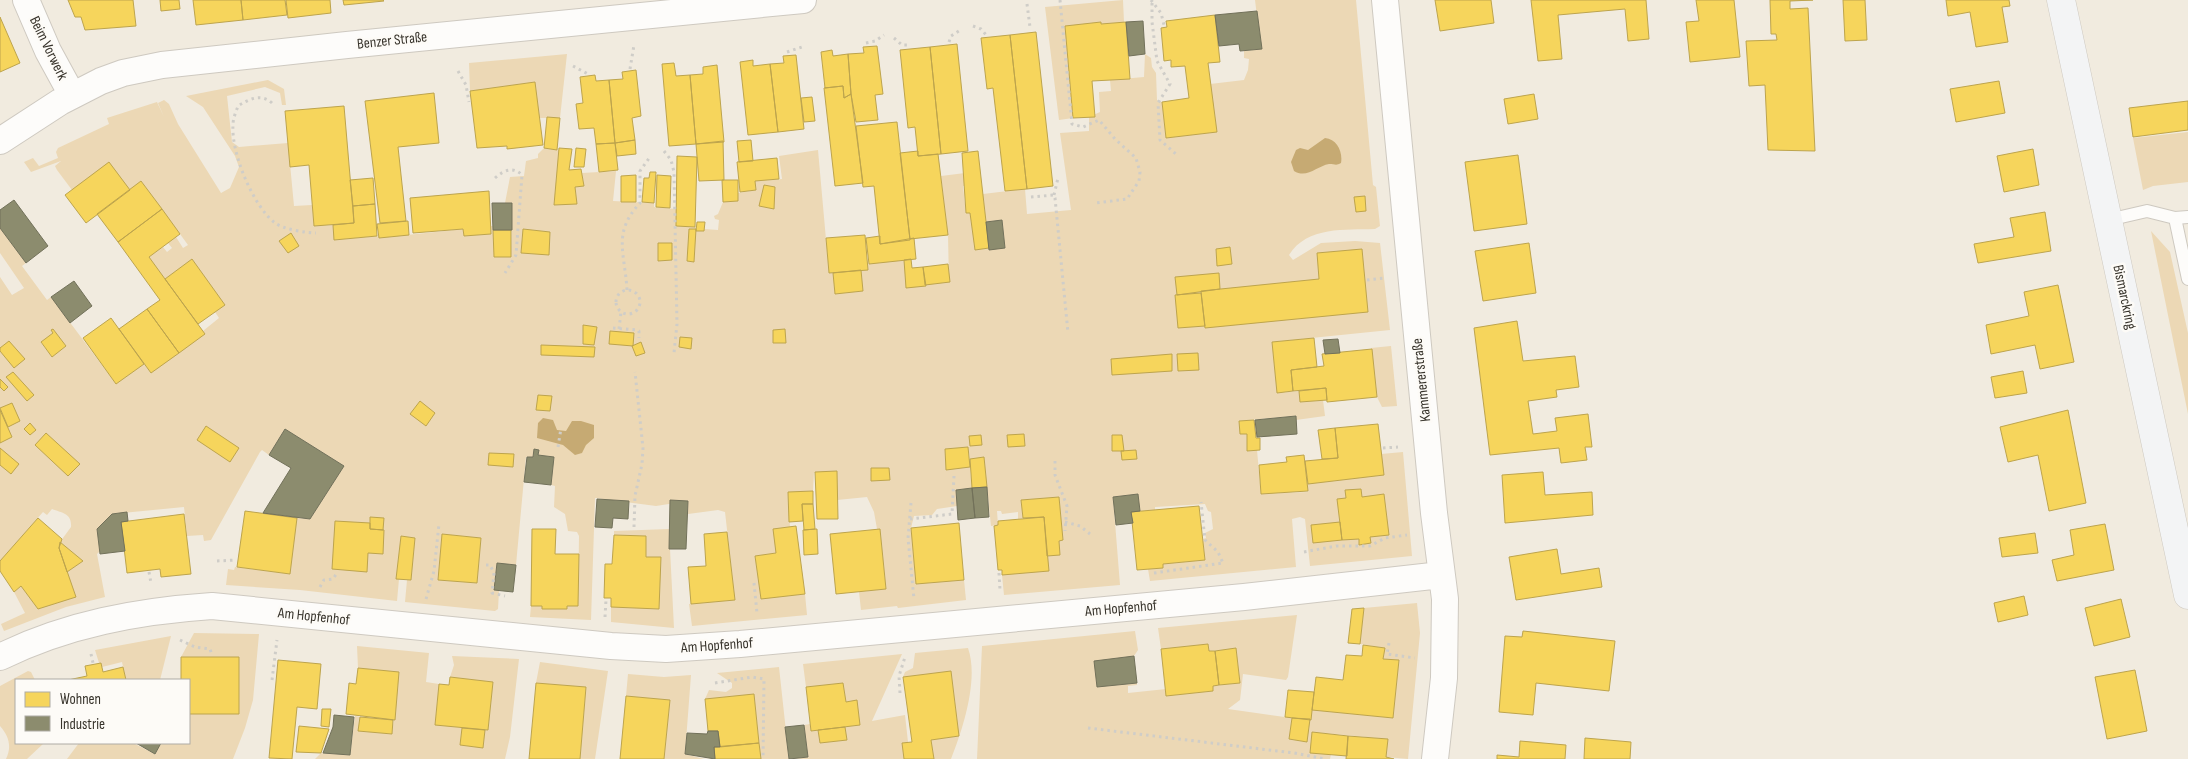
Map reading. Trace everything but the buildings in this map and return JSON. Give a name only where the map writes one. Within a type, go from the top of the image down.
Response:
[{"type":"street","name":"Beim Vorwerk","points":[[26,0],[48,51],[72,95]]},
{"type":"street","name":"Benzer Straße","points":[[0,141],[72,95],[123,73],[162,65],[802,0]]},
{"type":"street","name":"Kammererstraße","points":[[1385,0],[1441,575],[1446,598],[1447,626],[1435,759]]},
{"type":"street","name":"Bismarckring","points":[[2061,0],[2188,595]]},
{"type":"street","name":"Am Hopfenhof","points":[[0,657],[60,633],[108,619],[163,610],[212,606],[611,646],[692,648],[1244,597],[1441,575]]},
{"type":"lane","points":[[2108,220],[2147,211],[2175,218],[2188,217]]},
{"type":"lane","points":[[2175,218],[2188,279]]},
{"type":"path","points":[[1060,0],[1072,124],[1083,127],[1099,120],[1136,158],[1140,166],[1139,182],[1129,197],[1123,200],[1096,203]]},
{"type":"path","points":[[1152,1],[1161,14],[1164,24]]},
{"type":"path","points":[[1152,1],[1152,22],[1157,61],[1170,84],[1157,109],[1160,140],[1177,155]]},
{"type":"path","points":[[1027,4],[1030,27]]},
{"type":"path","points":[[973,26],[981,29],[987,36]]},
{"type":"path","points":[[949,42],[950,36],[962,29]]},
{"type":"path","points":[[866,43],[884,35]]},
{"type":"path","points":[[894,38],[902,44],[909,45]]},
{"type":"path","points":[[630,68],[634,41]]},
{"type":"path","points":[[787,52],[802,47]]},
{"type":"path","points":[[573,66],[588,74]]},
{"type":"path","points":[[458,71],[466,85],[469,102]]},
{"type":"path","points":[[272,102],[267,98],[259,97],[238,106],[232,125],[234,140],[242,165],[254,197],[276,223],[299,231],[316,233]]},
{"type":"path","points":[[664,150],[671,160],[674,172],[677,324],[674,353]]},
{"type":"path","points":[[627,290],[621,236],[632,209],[640,203],[640,171],[650,157]]},
{"type":"path","points":[[495,178],[508,170],[515,170],[522,176],[516,255],[505,273]]},
{"type":"path","points":[[1058,178],[1054,195],[1068,333]]},
{"type":"path","points":[[1031,197],[1054,195]]},
{"type":"path","points":[[1367,280],[1389,277]]},
{"type":"path","points":[[619,328],[621,312],[616,304],[617,296],[627,290]]},
{"type":"path","points":[[621,312],[632,314],[640,306],[638,294],[627,290]]},
{"type":"path","points":[[613,328],[638,330],[639,338]]},
{"type":"path","points":[[634,527],[635,496],[643,448],[635,372]]},
{"type":"path","points":[[558,447],[561,428]]},
{"type":"path","points":[[1383,448],[1406,446]]},
{"type":"path","points":[[1055,461],[1055,475],[1067,506],[1065,531]]},
{"type":"path","points":[[910,519],[952,514],[954,476]]},
{"type":"path","points":[[1153,574],[1223,563],[1222,558],[1205,540],[1201,502]]},
{"type":"path","points":[[911,503],[908,538],[914,606]]},
{"type":"path","points":[[1065,522],[1080,526],[1090,534]]},
{"type":"path","points":[[425,604],[427,590],[434,571],[439,524]]},
{"type":"path","points":[[1304,552],[1332,546],[1370,546],[1385,538],[1411,534]]},
{"type":"path","points":[[217,561],[235,560]]},
{"type":"path","points":[[486,565],[490,565],[493,569],[492,593],[504,596]]},
{"type":"path","points":[[319,593],[324,580],[333,579],[337,573]]},
{"type":"path","points":[[754,583],[757,620]]},
{"type":"path","points":[[272,680],[278,637]]},
{"type":"path","points":[[180,640],[195,647],[210,649],[212,655]]},
{"type":"path","points":[[1389,643],[1389,655],[1423,659]]},
{"type":"path","points":[[900,693],[900,676],[907,651]]},
{"type":"path","points":[[715,683],[752,676],[764,679],[766,686],[763,759]]},
{"type":"path","points":[[1088,728],[1294,752],[1325,759]]},
{"type":"shaded area","points":[[1123,0],[1124,22],[1101,24],[1100,22],[1065,27],[1073,118],[1059,120],[1045,7]]},
{"type":"shaded area","points":[[1255,0],[1356,0],[1373,185],[1376,187],[1380,226],[1375,229],[1340,230],[1316,234],[1297,246],[1289,255],[1293,260],[1321,243],[1355,241],[1380,243],[1390,330],[1272,342],[1277,393],[1299,391],[1301,402],[1323,400],[1325,416],[1296,420],[1296,416],[1239,421],[1240,434],[1247,434],[1248,451],[1257,450],[1261,494],[1308,492],[1307,484],[1383,475],[1381,454],[1403,452],[1412,556],[1310,566],[1305,519],[1300,517],[1292,519],[1296,567],[1150,581],[1148,569],[1163,568],[1163,564],[1205,560],[1203,539],[1206,538],[1205,533],[1213,529],[1211,512],[1208,511],[1205,504],[1155,507],[1155,510],[1140,511],[1137,494],[1113,497],[1120,585],[1004,595],[1002,575],[1047,556],[1059,541],[1063,540],[1059,497],[1021,500],[1023,518],[1018,519],[1018,512],[1002,514],[1001,511],[997,511],[998,525],[991,526],[984,458],[970,459],[968,447],[945,449],[946,469],[970,467],[972,488],[956,490],[957,506],[937,509],[932,515],[914,516],[911,528],[916,584],[964,580],[966,600],[898,608],[897,606],[861,610],[859,592],[886,589],[880,529],[877,529],[874,512],[867,497],[837,500],[814,472],[813,491],[788,493],[790,527],[776,553],[755,556],[761,599],[805,594],[807,615],[692,626],[689,604],[735,600],[725,512],[718,510],[688,514],[688,501],[656,506],[595,498],[591,620],[530,617],[531,606],[542,606],[542,609],[567,609],[567,606],[578,606],[579,536],[577,532],[568,531],[565,514],[554,507],[555,486],[551,485],[554,457],[538,455],[539,450],[534,449],[533,457],[526,457],[516,565],[497,563],[494,590],[499,591],[498,609],[495,611],[405,602],[407,580],[411,580],[415,538],[401,536],[396,579],[399,579],[397,601],[300,590],[226,585],[228,569],[234,570],[235,567],[290,574],[297,518],[310,519],[344,466],[285,429],[269,455],[262,450],[260,452],[211,540],[204,541],[203,535],[187,536],[184,507],[112,514],[97,529],[100,551],[97,554],[105,597],[66,607],[4,631],[1,624],[25,613],[14,592],[21,586],[38,609],[75,597],[67,572],[83,561],[60,542],[71,527],[70,519],[66,514],[52,509],[47,515],[43,512],[0,561],[0,277],[12,295],[24,288],[0,253],[0,228],[26,263],[22,266],[47,300],[51,297],[116,384],[144,364],[151,373],[219,318],[215,312],[225,305],[192,259],[165,279],[149,257],[163,247],[167,252],[172,248],[168,243],[176,237],[183,248],[188,245],[142,182],[130,190],[72,190],[55,166],[61,161],[31,172],[24,162],[33,158],[39,166],[58,158],[56,152],[58,148],[109,124],[107,118],[157,102],[164,117],[158,103],[164,100],[169,104],[178,124],[221,193],[230,188],[239,167],[235,156],[203,107],[186,96],[268,80],[284,89],[286,105],[282,105],[280,93],[265,87],[227,96],[232,142],[239,147],[288,143],[294,206],[312,205],[314,226],[333,225],[335,240],[379,236],[379,238],[463,229],[464,236],[491,234],[491,226],[493,226],[494,257],[511,257],[512,203],[505,203],[510,177],[524,176],[526,161],[538,158],[538,154],[544,148],[559,150],[554,205],[577,204],[575,187],[584,185],[582,173],[616,171],[613,201],[654,203],[654,207],[676,209],[676,226],[696,227],[696,231],[704,231],[704,229],[718,230],[719,220],[715,219],[714,216],[718,214],[723,202],[738,201],[738,193],[756,190],[755,181],[782,179],[779,156],[818,150],[829,273],[833,273],[835,294],[863,291],[861,270],[868,270],[868,264],[904,260],[925,285],[949,282],[948,235],[941,176],[965,173],[966,186],[963,186],[966,213],[970,213],[975,249],[1005,248],[1002,220],[986,222],[983,194],[1025,189],[1027,214],[1071,210],[1060,133],[1089,131],[1089,117],[1100,112],[1099,92],[1111,91],[1110,80],[1144,77],[1145,54],[1151,58],[1152,67],[1156,73],[1157,100],[1162,102],[1166,138],[1217,132],[1210,84],[1244,80],[1248,70],[1249,59],[1244,58],[1244,51],[1261,49]],"holes":[[[523,229],[550,232],[548,255],[521,253]],[[53,329],[66,346],[52,357],[41,343],[53,333]],[[442,534],[481,538],[477,583],[438,580]]]},
{"type":"shaded area","points":[[567,54],[560,118],[539,118],[535,82],[470,91],[469,63]]},
{"type":"shaded area","points":[[2188,132],[2188,182],[2153,186],[2143,190],[2133,138]]},
{"type":"shaded area","points":[[1325,138],[1336,143],[1341,155],[1341,163],[1325,165],[1303,174],[1294,171],[1291,162],[1296,150],[1300,148],[1308,150]]},
{"type":"shaded area","points":[[2151,231],[2170,252],[2188,333],[2188,414]]},
{"type":"shaded area","points":[[1391,346],[1397,406],[1382,407],[1377,397],[1371,348]]},
{"type":"shaded area","points":[[543,418],[553,420],[557,430],[566,431],[572,421],[581,421],[594,425],[594,438],[586,445],[582,453],[575,455],[563,445],[537,438],[538,423]]},
{"type":"shaded area","points":[[669,529],[674,628],[611,622],[611,607],[659,609],[660,557],[646,557],[646,536],[614,535],[614,531]]},
{"type":"shaded area","points":[[1417,603],[1420,633],[1408,759],[1386,757],[1388,739],[1312,732],[1331,754],[1330,759],[977,759],[982,646],[1135,631],[1138,650],[1134,656],[1137,685],[1128,686],[1128,693],[1166,689],[1167,696],[1213,691],[1213,686],[1240,683],[1236,649],[1209,651],[1208,644],[1161,649],[1158,628],[1297,615],[1286,680],[1243,674],[1240,700],[1228,709],[1292,718],[1289,739],[1306,742],[1312,710],[1393,718],[1399,660],[1383,659],[1384,648],[1360,644],[1364,608]]},
{"type":"shaded area","points":[[194,633],[259,634],[253,700],[233,759],[67,759],[78,744],[135,744],[155,754],[160,744],[190,744],[190,714],[238,714],[239,657],[181,657]]},
{"type":"shaded area","points":[[171,636],[160,679],[126,679],[122,662],[102,667],[95,650]]},
{"type":"shaded area","points":[[357,646],[429,653],[426,682],[439,684],[435,724],[462,728],[460,745],[483,748],[485,730],[488,730],[493,682],[450,677],[454,665],[452,656],[519,659],[510,737],[505,759],[315,759],[321,753],[350,755],[355,716],[360,717],[359,731],[392,734],[399,673],[358,668]]},
{"type":"shaded area","points":[[968,648],[971,660],[971,689],[965,719],[959,736],[951,671],[903,677],[905,672],[913,668],[915,653]]},
{"type":"shaded area","points":[[902,654],[872,721],[905,715],[908,742],[902,743],[904,759],[794,759],[808,757],[804,725],[810,724],[811,731],[818,730],[820,743],[846,740],[845,727],[859,725],[857,701],[846,702],[843,683],[806,687],[803,664]]},
{"type":"shaded area","points":[[540,662],[608,671],[595,759],[580,759],[586,687],[536,683]]},
{"type":"shaded area","points":[[779,667],[789,759],[761,759],[754,694],[705,699],[709,690],[726,692],[732,688],[732,683],[717,673]]},
{"type":"shaded area","points":[[28,671],[31,672],[34,679],[15,679],[15,744],[43,744],[27,759],[6,759],[9,746],[6,734],[0,726],[0,686]]},
{"type":"shaded area","points":[[628,674],[664,677],[691,675],[685,754],[704,759],[664,759],[670,700],[626,696]]},
{"type":"shaded area","points":[[959,736],[951,759],[934,759],[931,740]]}]
